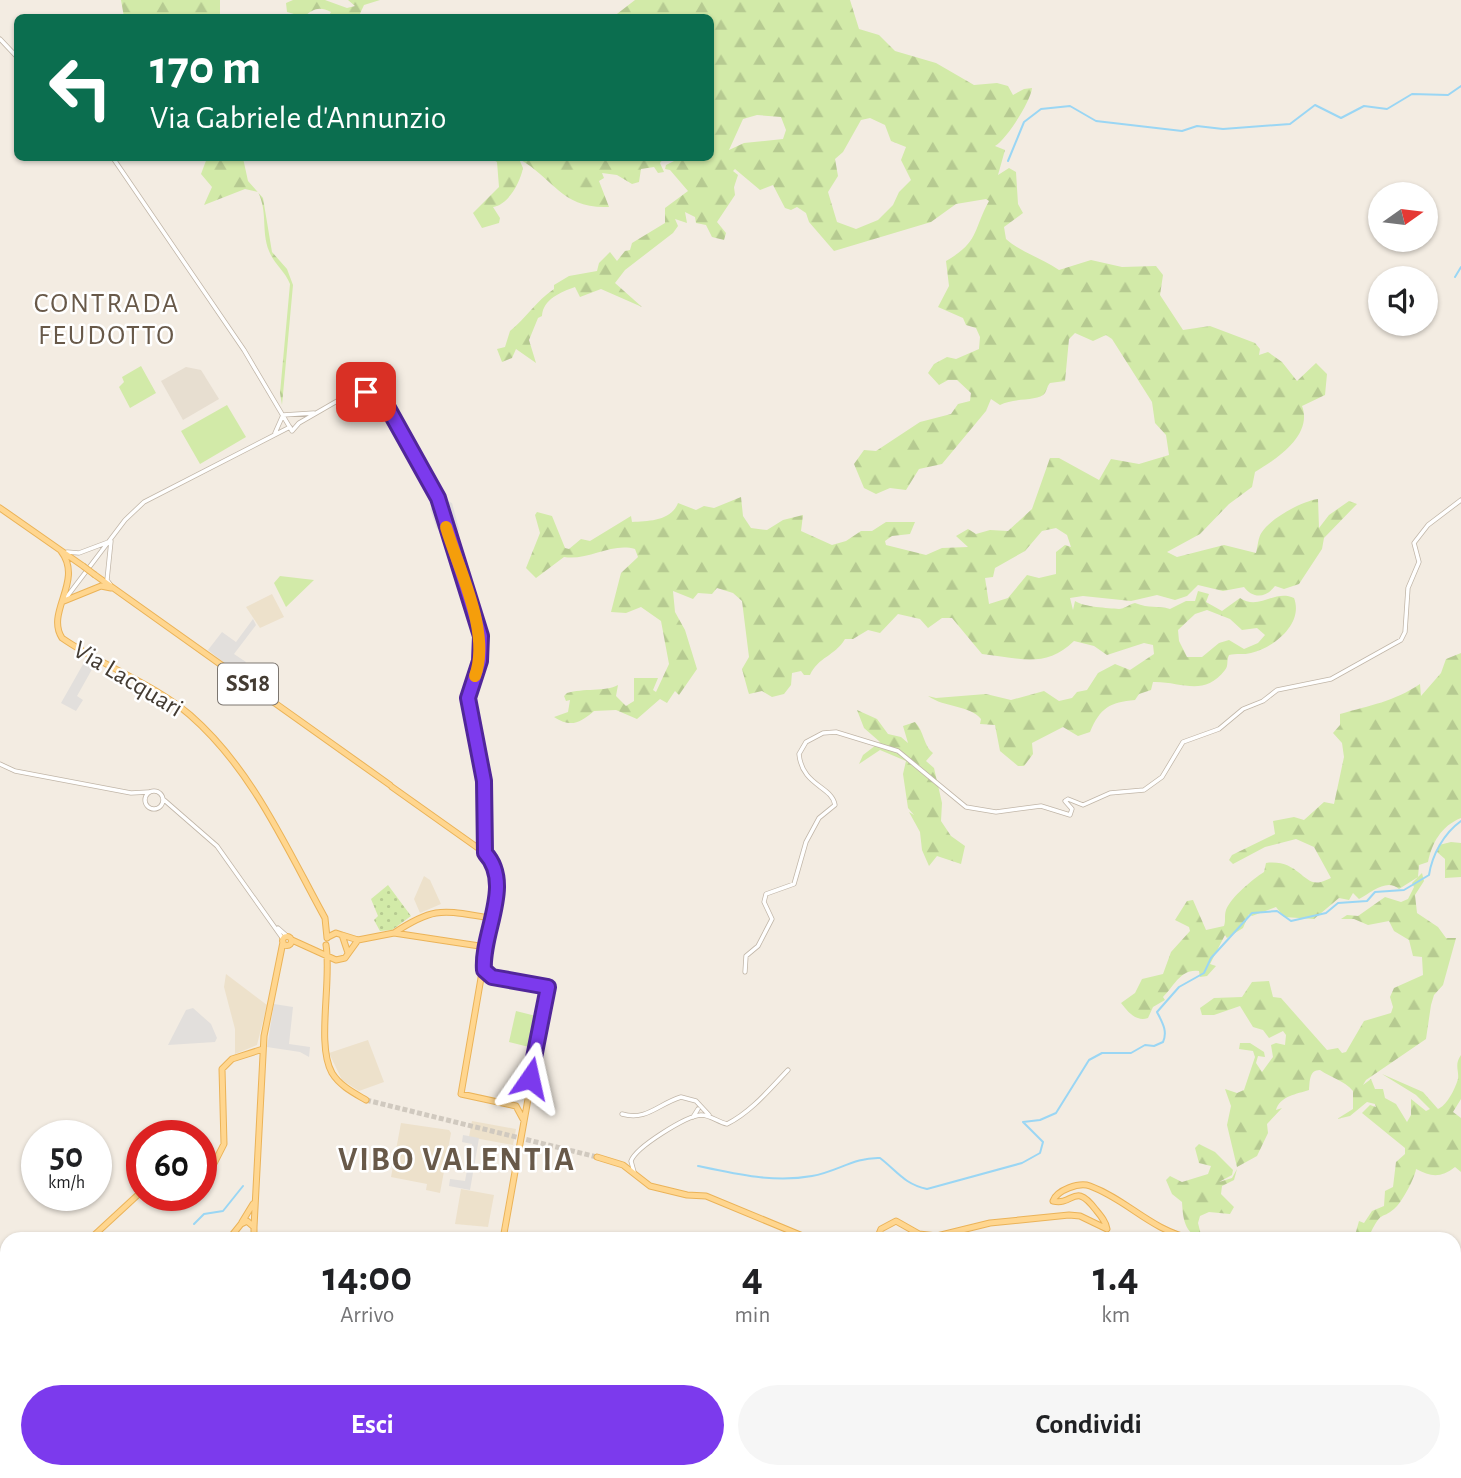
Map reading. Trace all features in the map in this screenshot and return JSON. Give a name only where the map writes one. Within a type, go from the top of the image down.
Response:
[{"type":"main road","name":"SS18","points":[[0,508],[485,853]]},
{"type":"main road","points":[[61,551],[68,565],[64,601],[101,586],[112,588]]},
{"type":"main road","name":"Via Lacquari","points":[[64,601],[57,617],[58,631],[62,638],[181,708],[235,763],[325,918],[341,934]]},
{"type":"main road","points":[[485,853],[491,860],[497,878],[461,1094],[516,1106],[523,1119]]},
{"type":"main road","points":[[394,933],[416,919],[439,910],[491,918]]},
{"type":"main road","name":"Via Lacquari","points":[[325,918],[328,957],[325,1040],[328,1064],[338,1081],[366,1100]]},
{"type":"main road","points":[[317,953],[323,953],[327,941],[341,934],[358,940],[394,933],[486,947]]},
{"type":"main road","points":[[341,934],[348,953]]},
{"type":"main road","points":[[254,1232],[264,1037],[281,951],[287,941],[339,960],[358,940]]},
{"type":"main road","points":[[483,965],[485,973],[492,977],[545,985],[549,992],[523,1119],[504,1232]]},
{"type":"main road","points":[[253,1052],[264,1037]]},
{"type":"main road","points":[[217,1160],[224,1144],[220,1073],[232,1059],[263,1049]]},
{"type":"main road","points":[[253,1052],[262,1063]]},
{"type":"main road","points":[[597,1157],[623,1165],[650,1186],[706,1196],[793,1232]]},
{"type":"main road","points":[[948,1232],[1014,1220],[1069,1215],[1080,1216],[1107,1229],[1106,1223],[1087,1197],[1075,1195],[1058,1202],[1053,1201],[1057,1194],[1081,1185],[1095,1189],[1161,1229],[1171,1232]]},
{"type":"main road","points":[[234,1232],[241,1224],[256,1194]]},
{"type":"main road","points":[[98,1232],[126,1206]]},
{"type":"main road","points":[[880,1232],[896,1221],[918,1232]]},
{"type":"main road","points":[[241,1224],[250,1222],[254,1227]]},
{"type":"street","points":[[0,39],[14,54]]},
{"type":"street","points":[[115,161],[244,350],[290,427]]},
{"type":"street","name":"Via Lacquari","points":[[64,601],[144,502],[299,423],[351,393],[366,392],[377,397],[389,410],[438,498],[481,636],[480,661],[468,698],[484,781],[485,853]]},
{"type":"street","points":[[293,413],[299,423]]},
{"type":"street","points":[[283,415],[315,413]]},
{"type":"street","points":[[276,434],[283,415]]},
{"type":"street","points":[[745,972],[746,956],[758,946],[772,919],[764,902],[766,894],[794,884],[806,842],[819,818],[835,805],[833,798],[805,775],[799,754],[806,742],[823,733],[836,732],[887,747],[923,770],[966,807],[996,812],[1041,806],[1070,815],[1072,810],[1065,801],[1068,799],[1083,805],[1106,794],[1141,791],[1162,777],[1183,742],[1219,729],[1242,709],[1263,701],[1277,690],[1331,679],[1401,640],[1405,632],[1408,588],[1419,562],[1414,543],[1423,530],[1461,500]]},
{"type":"street","points":[[61,551],[79,553],[111,541],[107,580],[112,588]]},
{"type":"street","points":[[0,764],[15,771],[131,793],[158,792],[174,811],[217,846],[287,941]]},
{"type":"street","points":[[145,803],[149,792]]},
{"type":"street","points":[[131,793],[151,808],[174,811]]},
{"type":"street","points":[[158,808],[163,799]]},
{"type":"street","points":[[622,1114],[635,1118],[647,1115],[681,1097],[696,1101],[701,1111],[727,1124],[752,1108],[788,1070]]},
{"type":"street","points":[[623,1165],[631,1161],[638,1149],[701,1111]]},
{"type":"street","points":[[631,1161],[635,1174]]},
{"type":"shaded area","points":[[186,367],[201,370],[219,399],[183,420],[161,381]]},
{"type":"shaded area","points":[[441,498],[452,503],[459,529],[453,549],[445,525],[437,529],[430,509]]},
{"type":"shaded area","points":[[272,594],[284,617],[260,628],[246,607]]},
{"type":"shaded area","points":[[253,619],[256,625],[234,654],[246,662],[237,673],[208,650],[222,632],[236,642]]},
{"type":"shaded area","points":[[86,659],[95,664],[77,696],[83,700],[76,711],[61,703]]},
{"type":"shaded area","points":[[424,876],[430,880],[441,904],[420,913],[414,899]]},
{"type":"shaded area","points":[[226,974],[267,1005],[257,1045],[235,1054],[235,1029],[224,987]]},
{"type":"shaded area","points":[[274,1004],[293,1007],[289,1044],[310,1047],[309,1057],[300,1052],[267,1047]]},
{"type":"shaded area","points":[[193,1008],[211,1024],[217,1038],[215,1042],[168,1045],[186,1010]]},
{"type":"shaded area","points":[[368,1040],[384,1082],[359,1091],[342,1080],[329,1053]]},
{"type":"shaded area","points":[[472,1121],[516,1129],[513,1145],[469,1137]]},
{"type":"shaded area","points":[[401,1123],[449,1130],[451,1133],[440,1193],[426,1190],[427,1184],[391,1177]]},
{"type":"shaded area","points":[[463,1135],[479,1138],[470,1190],[449,1186],[450,1179],[465,1181],[472,1144],[462,1142]]},
{"type":"shaded area","points":[[461,1189],[494,1195],[488,1227],[455,1224]]},
{"type":"green space","points":[[121,0],[220,0],[220,14],[123,14]]},
{"type":"green space","points":[[293,0],[325,0],[347,8],[355,6],[348,0],[380,0],[364,5],[360,14],[330,14],[331,12],[320,9],[308,14],[294,14],[287,12],[286,3]]},
{"type":"green space","points":[[635,0],[850,0],[859,29],[879,35],[895,51],[936,63],[974,85],[997,83],[1008,86],[1013,95],[1032,88],[1017,120],[995,146],[1005,150],[998,175],[1009,168],[1016,172],[1018,204],[1023,213],[1004,227],[1006,239],[1059,270],[1091,260],[1122,267],[1156,266],[1163,275],[1160,295],[1183,330],[1210,326],[1255,343],[1260,349],[1259,355],[1268,352],[1282,362],[1297,381],[1316,363],[1327,374],[1325,395],[1302,406],[1302,427],[1291,445],[1255,472],[1252,487],[1229,504],[1200,534],[1167,552],[1177,557],[1224,545],[1256,553],[1260,536],[1266,527],[1296,507],[1318,499],[1319,528],[1329,515],[1349,501],[1357,504],[1324,538],[1322,549],[1299,584],[1284,589],[1275,586],[1260,596],[1251,594],[1244,587],[1223,591],[1198,585],[1187,596],[1175,600],[1157,595],[1131,601],[1083,596],[1070,598],[1073,610],[1075,601],[1109,608],[1121,609],[1135,603],[1170,609],[1186,601],[1195,601],[1198,591],[1209,594],[1206,602],[1222,611],[1240,598],[1254,602],[1287,596],[1294,598],[1296,608],[1291,626],[1277,640],[1260,650],[1229,655],[1225,670],[1208,684],[1191,686],[1153,682],[1151,690],[1139,694],[1135,700],[1119,702],[1107,708],[1098,717],[1090,732],[1078,736],[1063,727],[1032,743],[1033,754],[1024,766],[1018,766],[1000,751],[995,725],[980,724],[981,719],[976,714],[928,696],[936,698],[986,694],[1011,700],[1044,691],[1059,701],[1087,690],[1098,673],[1115,664],[1130,670],[1154,654],[1153,645],[1144,643],[1107,655],[1094,646],[1074,641],[1063,650],[1042,658],[1008,658],[982,654],[952,618],[942,618],[928,628],[920,619],[898,614],[880,633],[868,630],[853,639],[845,639],[817,664],[810,675],[804,675],[801,671],[792,673],[791,685],[784,694],[772,697],[762,691],[749,694],[748,691],[742,669],[749,657],[742,601],[733,593],[717,588],[712,594],[698,593],[693,599],[673,591],[675,612],[685,630],[697,669],[679,695],[675,691],[667,703],[660,699],[637,719],[616,710],[594,711],[575,723],[554,717],[568,712],[570,700],[566,701],[564,696],[567,693],[618,685],[616,696],[626,706],[634,701],[634,678],[658,678],[653,690],[656,692],[669,664],[661,621],[641,607],[626,613],[611,612],[621,573],[638,557],[635,549],[626,547],[573,558],[564,557],[536,578],[526,568],[540,533],[535,515],[537,512],[552,516],[565,548],[569,549],[581,539],[590,541],[631,516],[632,522],[652,520],[665,517],[678,503],[696,510],[704,506],[714,508],[741,497],[743,516],[751,528],[767,530],[783,520],[803,515],[801,531],[832,545],[846,541],[861,531],[872,531],[886,522],[915,522],[910,534],[892,536],[885,541],[886,545],[926,555],[942,548],[968,547],[956,536],[968,529],[976,534],[990,530],[1008,531],[1032,509],[1050,458],[1059,458],[1099,480],[1111,459],[1139,464],[1169,455],[1166,435],[1155,423],[1152,402],[1112,339],[1106,335],[1093,341],[1075,333],[1069,339],[1065,381],[1050,383],[1045,393],[1037,398],[1000,405],[991,399],[986,411],[942,464],[919,469],[906,490],[890,488],[876,494],[864,488],[854,464],[864,450],[876,451],[920,422],[951,414],[958,404],[970,401],[971,393],[957,380],[948,380],[939,385],[928,373],[934,364],[947,357],[956,359],[979,349],[980,337],[976,328],[966,325],[963,318],[938,307],[949,286],[946,261],[965,248],[974,235],[989,201],[986,199],[956,204],[931,222],[834,251],[809,222],[806,213],[797,207],[791,210],[785,208],[773,185],[760,190],[735,169],[733,171],[738,175],[734,187],[735,195],[717,222],[726,233],[724,240],[712,237],[706,225],[696,223],[695,217],[685,212],[687,223],[675,219],[678,226],[673,233],[625,270],[615,283],[642,307],[601,289],[580,297],[575,287],[549,301],[542,316],[538,318],[529,340],[536,363],[516,349],[512,358],[502,362],[497,349],[505,347],[510,331],[554,289],[554,285],[569,276],[597,271],[599,263],[610,252],[617,261],[625,251],[630,250],[632,243],[665,223],[665,208],[688,191],[670,170],[665,169],[666,165],[674,161],[714,161],[714,14],[617,14]],"holes":[[[757,115],[781,117],[786,130],[783,139],[744,143],[729,150],[743,119]],[[870,118],[885,125],[891,141],[906,147],[901,160],[911,180],[878,220],[856,229],[837,222],[828,192],[838,176],[835,159],[843,152],[861,120]],[[1056,528],[1067,535],[1071,547],[1065,545],[1056,552],[1056,574],[1039,578],[1027,575],[1008,598],[989,604],[985,578],[993,577],[995,568],[1025,551],[1042,531]],[[1207,610],[1230,619],[1242,630],[1257,628],[1265,635],[1258,643],[1244,649],[1229,640],[1219,643],[1202,657],[1187,657],[1179,641],[1178,630],[1195,614]]]},
{"type":"green space","points":[[206,161],[244,161],[248,181],[258,192],[245,189],[204,205],[212,187],[201,174]]},
{"type":"green space","points":[[520,161],[523,168],[508,198],[493,207],[500,218],[499,223],[482,228],[473,213],[499,187],[497,162]]},
{"type":"green space","points":[[522,161],[662,161],[664,172],[658,173],[654,167],[641,169],[639,182],[632,184],[617,175],[602,173],[604,178],[599,181],[609,207],[593,206],[569,198]]},
{"type":"green space","points":[[258,193],[263,198],[272,252],[287,269],[293,285],[282,405],[280,393],[290,284],[269,251],[263,207]]},
{"type":"green space","points":[[141,366],[156,393],[130,408],[119,387],[124,382],[122,377]]},
{"type":"green space","points":[[227,405],[246,437],[200,464],[181,431]]},
{"type":"green space","points":[[280,576],[314,580],[286,607],[274,583]]},
{"type":"green space","points":[[1461,653],[1461,818],[1438,836],[1428,862],[1419,865],[1418,877],[1399,889],[1384,885],[1359,899],[1353,893],[1349,900],[1339,898],[1314,919],[1284,917],[1276,907],[1252,916],[1249,914],[1243,928],[1227,938],[1225,935],[1210,964],[1216,966],[1207,976],[1200,977],[1199,971],[1187,972],[1163,997],[1165,1000],[1153,1007],[1148,1018],[1140,1019],[1129,1013],[1121,1003],[1135,993],[1142,979],[1163,974],[1171,952],[1190,931],[1189,927],[1175,920],[1187,901],[1193,900],[1206,930],[1224,926],[1225,912],[1232,900],[1264,872],[1266,863],[1286,865],[1309,881],[1321,882],[1331,878],[1314,847],[1296,839],[1265,847],[1233,864],[1229,860],[1232,855],[1275,834],[1273,821],[1294,817],[1304,820],[1324,802],[1334,804],[1344,757],[1342,743],[1333,733],[1340,725],[1340,714],[1391,699],[1420,684],[1421,696],[1441,673],[1446,659]]},
{"type":"green space","points":[[857,710],[877,719],[888,734],[901,737],[908,743],[903,726],[915,722],[918,726],[933,753],[926,761],[934,768],[942,803],[941,821],[951,836],[965,846],[961,864],[937,856],[929,866],[922,850],[920,832],[909,812],[914,815],[908,808],[903,774],[906,761],[880,750],[859,764],[863,755],[880,742],[864,728]]},
{"type":"green space","points":[[1461,843],[1461,877],[1445,878],[1445,859],[1437,852],[1439,845]]},
{"type":"green space","points":[[1422,873],[1424,881],[1415,895],[1417,913],[1438,927],[1446,938],[1456,938],[1443,985],[1434,995],[1431,1005],[1426,1039],[1366,1080],[1363,1085],[1371,1079],[1375,1089],[1383,1089],[1385,1098],[1396,1104],[1407,1122],[1411,1115],[1411,1099],[1426,1111],[1430,1109],[1416,1095],[1382,1074],[1423,1092],[1438,1109],[1447,1102],[1456,1086],[1461,1055],[1461,1099],[1453,1112],[1461,1118],[1461,1172],[1455,1167],[1436,1175],[1416,1169],[1404,1197],[1397,1206],[1380,1218],[1371,1232],[1356,1232],[1359,1221],[1364,1223],[1372,1211],[1384,1206],[1385,1191],[1393,1187],[1396,1162],[1405,1154],[1405,1148],[1362,1113],[1370,1105],[1376,1107],[1375,1104],[1367,1102],[1350,1116],[1337,1119],[1353,1109],[1353,1091],[1346,1084],[1316,1070],[1312,1074],[1309,1090],[1290,1096],[1278,1105],[1276,1110],[1282,1108],[1267,1124],[1268,1133],[1257,1156],[1237,1167],[1227,1125],[1231,1106],[1225,1089],[1237,1093],[1244,1090],[1255,1057],[1253,1051],[1239,1049],[1240,1043],[1250,1043],[1264,1052],[1265,1057],[1258,1056],[1256,1063],[1262,1072],[1273,1057],[1271,1045],[1285,1045],[1286,1035],[1283,1031],[1269,1038],[1263,1030],[1253,1027],[1240,1006],[1214,1015],[1202,1015],[1200,1008],[1214,998],[1242,997],[1252,982],[1269,981],[1273,997],[1281,998],[1327,1050],[1338,1048],[1342,1053],[1346,1052],[1364,1021],[1391,1013],[1393,1007],[1390,997],[1394,988],[1423,975],[1422,957],[1413,956],[1409,940],[1394,931],[1389,921],[1368,925],[1354,919],[1341,919],[1347,915],[1358,916],[1385,897],[1401,902],[1408,899],[1414,887],[1412,883]]},
{"type":"green space","points":[[388,885],[411,916],[392,930],[380,931],[374,920],[378,916],[371,899]]},
{"type":"green space","points":[[516,1011],[536,1016],[529,1047],[509,1042]]},
{"type":"green space","points":[[1199,1144],[1215,1152],[1233,1170],[1232,1175],[1219,1182],[1232,1178],[1237,1169],[1234,1180],[1222,1186],[1221,1194],[1234,1207],[1230,1214],[1209,1212],[1200,1216],[1198,1223],[1200,1232],[1190,1232],[1188,1229],[1182,1202],[1172,1194],[1166,1180],[1170,1176],[1182,1182],[1208,1174],[1211,1166],[1199,1163],[1195,1148]]},
{"type":"waterway","points":[[1008,161],[1024,122],[1041,109],[1070,106],[1096,121],[1182,131],[1197,126],[1223,129],[1290,124],[1315,105],[1341,118],[1364,106],[1387,109],[1412,94],[1448,95],[1461,86]]},
{"type":"waterway","points":[[1455,277],[1461,267]]},
{"type":"waterway","points":[[698,1166],[755,1177],[783,1179],[821,1174],[862,1160],[880,1158],[907,1180],[927,1189],[1022,1163],[1040,1153],[1043,1142],[1023,1122],[1040,1120],[1056,1113],[1089,1060],[1102,1053],[1131,1053],[1145,1045],[1154,1046],[1163,1042],[1165,1030],[1157,1012],[1179,987],[1204,973],[1211,958],[1252,913],[1277,911],[1291,921],[1326,913],[1338,903],[1367,901],[1375,892],[1404,890],[1429,875],[1440,845],[1461,821]]},
{"type":"waterway","points":[[194,1224],[204,1214],[223,1211],[243,1186]]},
{"type":"tunnel","points":[[366,1100],[597,1157]]},
{"type":"slow traffic","points":[[446,527],[481,636],[480,661],[475,676]]},
{"type":"district","name":"CONTRADA FEUDOTTO","points":[[107,320]]},
{"type":"district","name":"VIBO VALENTIA","points":[[457,1160]]},
{"type":"route","points":[[366,392],[384,401],[438,498],[481,636],[480,661],[468,698],[484,781],[485,853],[491,860],[497,878],[483,965],[486,974],[492,977],[548,987],[530,1078]]}]
